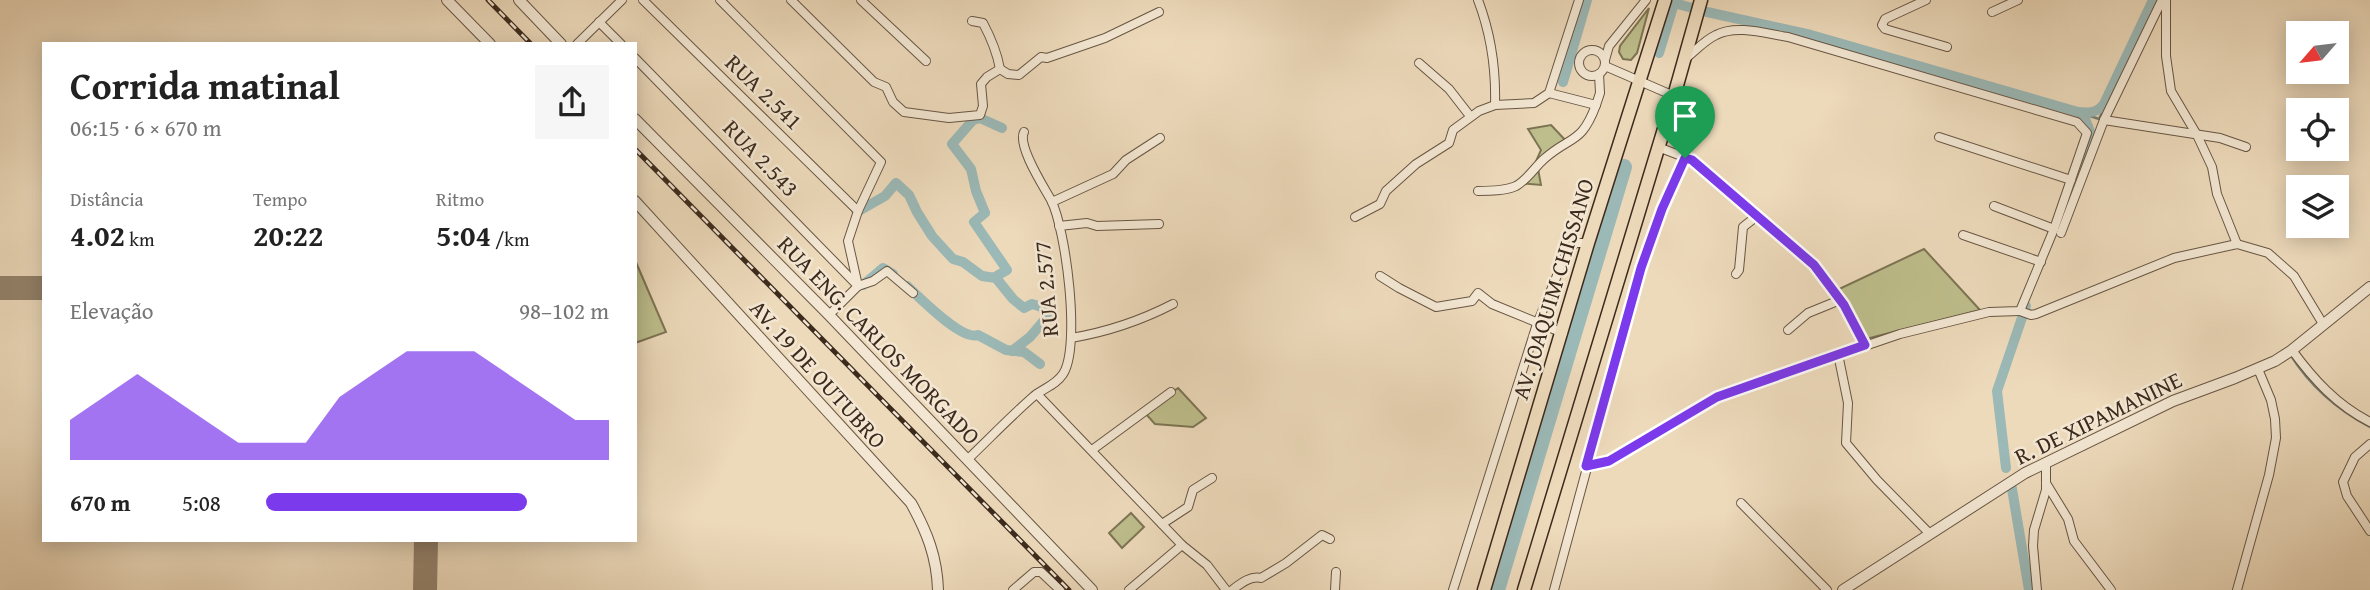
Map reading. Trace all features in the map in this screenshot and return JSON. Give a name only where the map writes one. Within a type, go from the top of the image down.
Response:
[{"type":"main road","name":"AV. JOAQUIM CHISSANO","points":[[1484,590],[1588,243],[1665,0]]},
{"type":"main road","points":[[1524,590],[1701,0]]},
{"type":"street","points":[[447,0],[488,42]]},
{"type":"street","points":[[519,0],[559,42]]},
{"type":"street","points":[[580,42],[622,0]]},
{"type":"street","name":"RUA 2.541","points":[[643,0],[858,211]]},
{"type":"street","points":[[720,0],[881,162],[858,211],[848,241],[858,286]]},
{"type":"street","points":[[791,0],[874,82],[886,87],[899,110],[933,117],[980,115],[983,111],[981,84],[1000,69]]},
{"type":"street","points":[[861,0],[926,61]]},
{"type":"street","points":[[1478,0],[1492,55],[1495,105]]},
{"type":"street","points":[[1354,218],[1380,204],[1386,191],[1406,173],[1449,143],[1453,130],[1469,116],[1495,105],[1534,103],[1549,93],[1579,0]]},
{"type":"street","points":[[1478,191],[1509,188],[1520,183],[1545,158],[1579,136],[1591,118],[1600,93],[1599,74],[1609,46],[1646,0]]},
{"type":"street","points":[[1926,0],[1913,2],[1885,19],[1882,25],[1885,29],[1947,47]]},
{"type":"street","points":[[1992,12],[2018,0]]},
{"type":"street","points":[[2020,311],[2058,231],[2104,120],[2164,0]]},
{"type":"street","points":[[2164,0],[2166,56],[2171,91],[2212,167],[2217,194],[2237,244]]},
{"type":"street","points":[[972,20],[982,23],[994,44],[1000,69],[1008,74],[1018,75],[1041,57],[1047,58],[1105,38],[1159,12]]},
{"type":"street","points":[[599,22],[619,42]]},
{"type":"street","points":[[1684,61],[1718,33],[1748,30],[1788,37],[2077,122],[2087,133],[2058,231]]},
{"type":"street","points":[[1599,74],[1594,76],[1584,73],[1580,67],[1580,59],[1586,52],[1595,51],[1603,56],[1605,63],[1674,96]]},
{"type":"street","name":"RUA 2.543","points":[[637,60],[858,286]]},
{"type":"street","points":[[1419,63],[1448,89],[1469,116]]},
{"type":"street","points":[[1549,93],[1596,105]]},
{"type":"street","points":[[2104,120],[2220,138],[2246,147]]},
{"type":"street","name":"RUA ENG. CARLOS MORGADO","points":[[637,121],[830,315],[1092,590]]},
{"type":"street","name":"RUA 2.577","points":[[968,459],[1037,394],[1050,387],[1068,364],[1071,338],[1068,268],[1052,202],[1037,178],[1022,137],[1024,132]]},
{"type":"street","points":[[1939,137],[2071,180]]},
{"type":"street","points":[[1052,202],[1113,174],[1126,160],[1160,138]]},
{"type":"street","points":[[1658,147],[1692,160],[1814,265],[1840,300],[1865,345]]},
{"type":"street","points":[[1554,590],[1641,268],[1662,209],[1685,158]]},
{"type":"street","name":"AV. 19 DE OUTUBRO","points":[[637,203],[911,503],[934,551],[938,590]]},
{"type":"street","points":[[1994,206],[2058,231]]},
{"type":"street","points":[[1736,274],[1740,270],[1742,227],[1757,216]]},
{"type":"street","points":[[1059,226],[1087,223],[1097,226],[1158,224]]},
{"type":"street","points":[[1963,235],[2041,262]]},
{"type":"street","points":[[1453,590],[1537,324],[1570,246],[1588,243]]},
{"type":"street","points":[[1586,466],[1609,461],[1717,397],[1865,345],[1989,312],[2020,311],[2031,315],[2174,258],[2237,244],[2268,253],[2294,276],[2323,324]]},
{"type":"street","points":[[830,315],[858,286],[873,281],[887,271],[913,293]]},
{"type":"street","points":[[1380,276],[1436,307],[1472,301],[1478,293],[1492,304],[1563,332]]},
{"type":"street","name":"R. DE XIPAMANINE","points":[[1843,590],[1860,586],[1929,533],[2025,473],[2173,401],[2258,369],[2292,351],[2370,287]]},
{"type":"street","points":[[1788,330],[1808,313],[1840,300]]},
{"type":"street","points":[[1071,338],[1128,324],[1173,304]]},
{"type":"street","points":[[2292,351],[2333,399],[2370,422]]},
{"type":"street","points":[[1838,355],[1848,403],[1846,443],[1877,480],[1929,533]]},
{"type":"street","points":[[2237,590],[2269,475],[2276,438],[2271,400],[2258,369]]},
{"type":"street","points":[[1092,450],[1171,392]]},
{"type":"street","points":[[1037,394],[1182,545],[1207,565],[1226,590]]},
{"type":"street","points":[[2370,444],[2354,457],[2343,482],[2347,496],[2370,531]]},
{"type":"street","points":[[2037,590],[2034,530],[2046,482],[2046,463]]},
{"type":"street","points":[[1162,524],[1188,507],[1193,490],[1203,481],[1212,478]]},
{"type":"street","points":[[2046,482],[2068,519],[2074,541],[2110,590]]},
{"type":"street","points":[[1741,503],[1828,590]]},
{"type":"street","points":[[1232,590],[1255,577],[1261,578],[1286,563],[1322,536],[1330,540]]},
{"type":"street","points":[[1129,590],[1182,545]]},
{"type":"street","points":[[1013,590],[1034,572],[1041,572],[1060,590]]},
{"type":"street","points":[[1335,590],[1336,572]]},
{"type":"green space","points":[[1649,8],[1637,53],[1631,60],[1623,59],[1619,52],[1620,46]]},
{"type":"green space","points":[[1551,125],[1568,143],[1538,169],[1541,185],[1518,183],[1534,166],[1541,150],[1528,129]]},
{"type":"green space","points":[[1924,249],[1980,310],[1858,341],[1837,290]]},
{"type":"green space","points":[[637,265],[666,332],[637,342]]},
{"type":"green space","points":[[1178,388],[1206,418],[1193,427],[1155,424],[1144,412]]},
{"type":"green space","points":[[1131,513],[1144,527],[1122,548],[1109,533]]},
{"type":"waterway","points":[[1563,82],[1587,0]]},
{"type":"waterway","points":[[1659,53],[1675,0]]},
{"type":"waterway","points":[[1707,12],[1811,35],[2078,112],[2086,112],[2096,111],[2104,104],[2153,0]]},
{"type":"waterway","points":[[2078,112],[2099,119],[2156,0]]},
{"type":"waterway","points":[[1674,3],[1692,8]]},
{"type":"waterway","points":[[2069,197],[2092,137],[2084,116],[2078,112]]},
{"type":"waterway","points":[[995,277],[1007,270],[974,222],[985,213],[971,169],[952,144],[973,120],[980,118],[1002,128]]},
{"type":"waterway","points":[[1497,590],[1624,167]]},
{"type":"waterway","points":[[856,210],[857,212],[885,196],[896,183],[909,195],[932,236],[953,259],[963,262],[982,276],[996,278],[1024,308],[1032,304],[1042,307],[1047,317],[1030,337],[1012,351]]},
{"type":"waterway","points":[[863,285],[883,268],[893,274]]},
{"type":"waterway","points":[[907,286],[962,332],[978,335],[1006,350],[1024,352],[1040,364]]},
{"type":"waterway","points":[[2006,468],[1997,391],[2026,306]]},
{"type":"waterway","points":[[2290,354],[2325,396],[2370,427]]},
{"type":"waterway","points":[[2011,483],[2029,590]]},
{"type":"taxiway","points":[[0,288],[42,288]]},
{"type":"taxiway","points":[[425,590],[426,542]]},
{"type":"railway","points":[[488,0],[529,42]]},
{"type":"railway","points":[[637,151],[1069,590]]},
{"type":"route","points":[[1685,158],[1692,160],[1814,265],[1844,305],[1865,345],[1717,397],[1609,461],[1586,466],[1641,268],[1662,209],[1685,158]]}]
